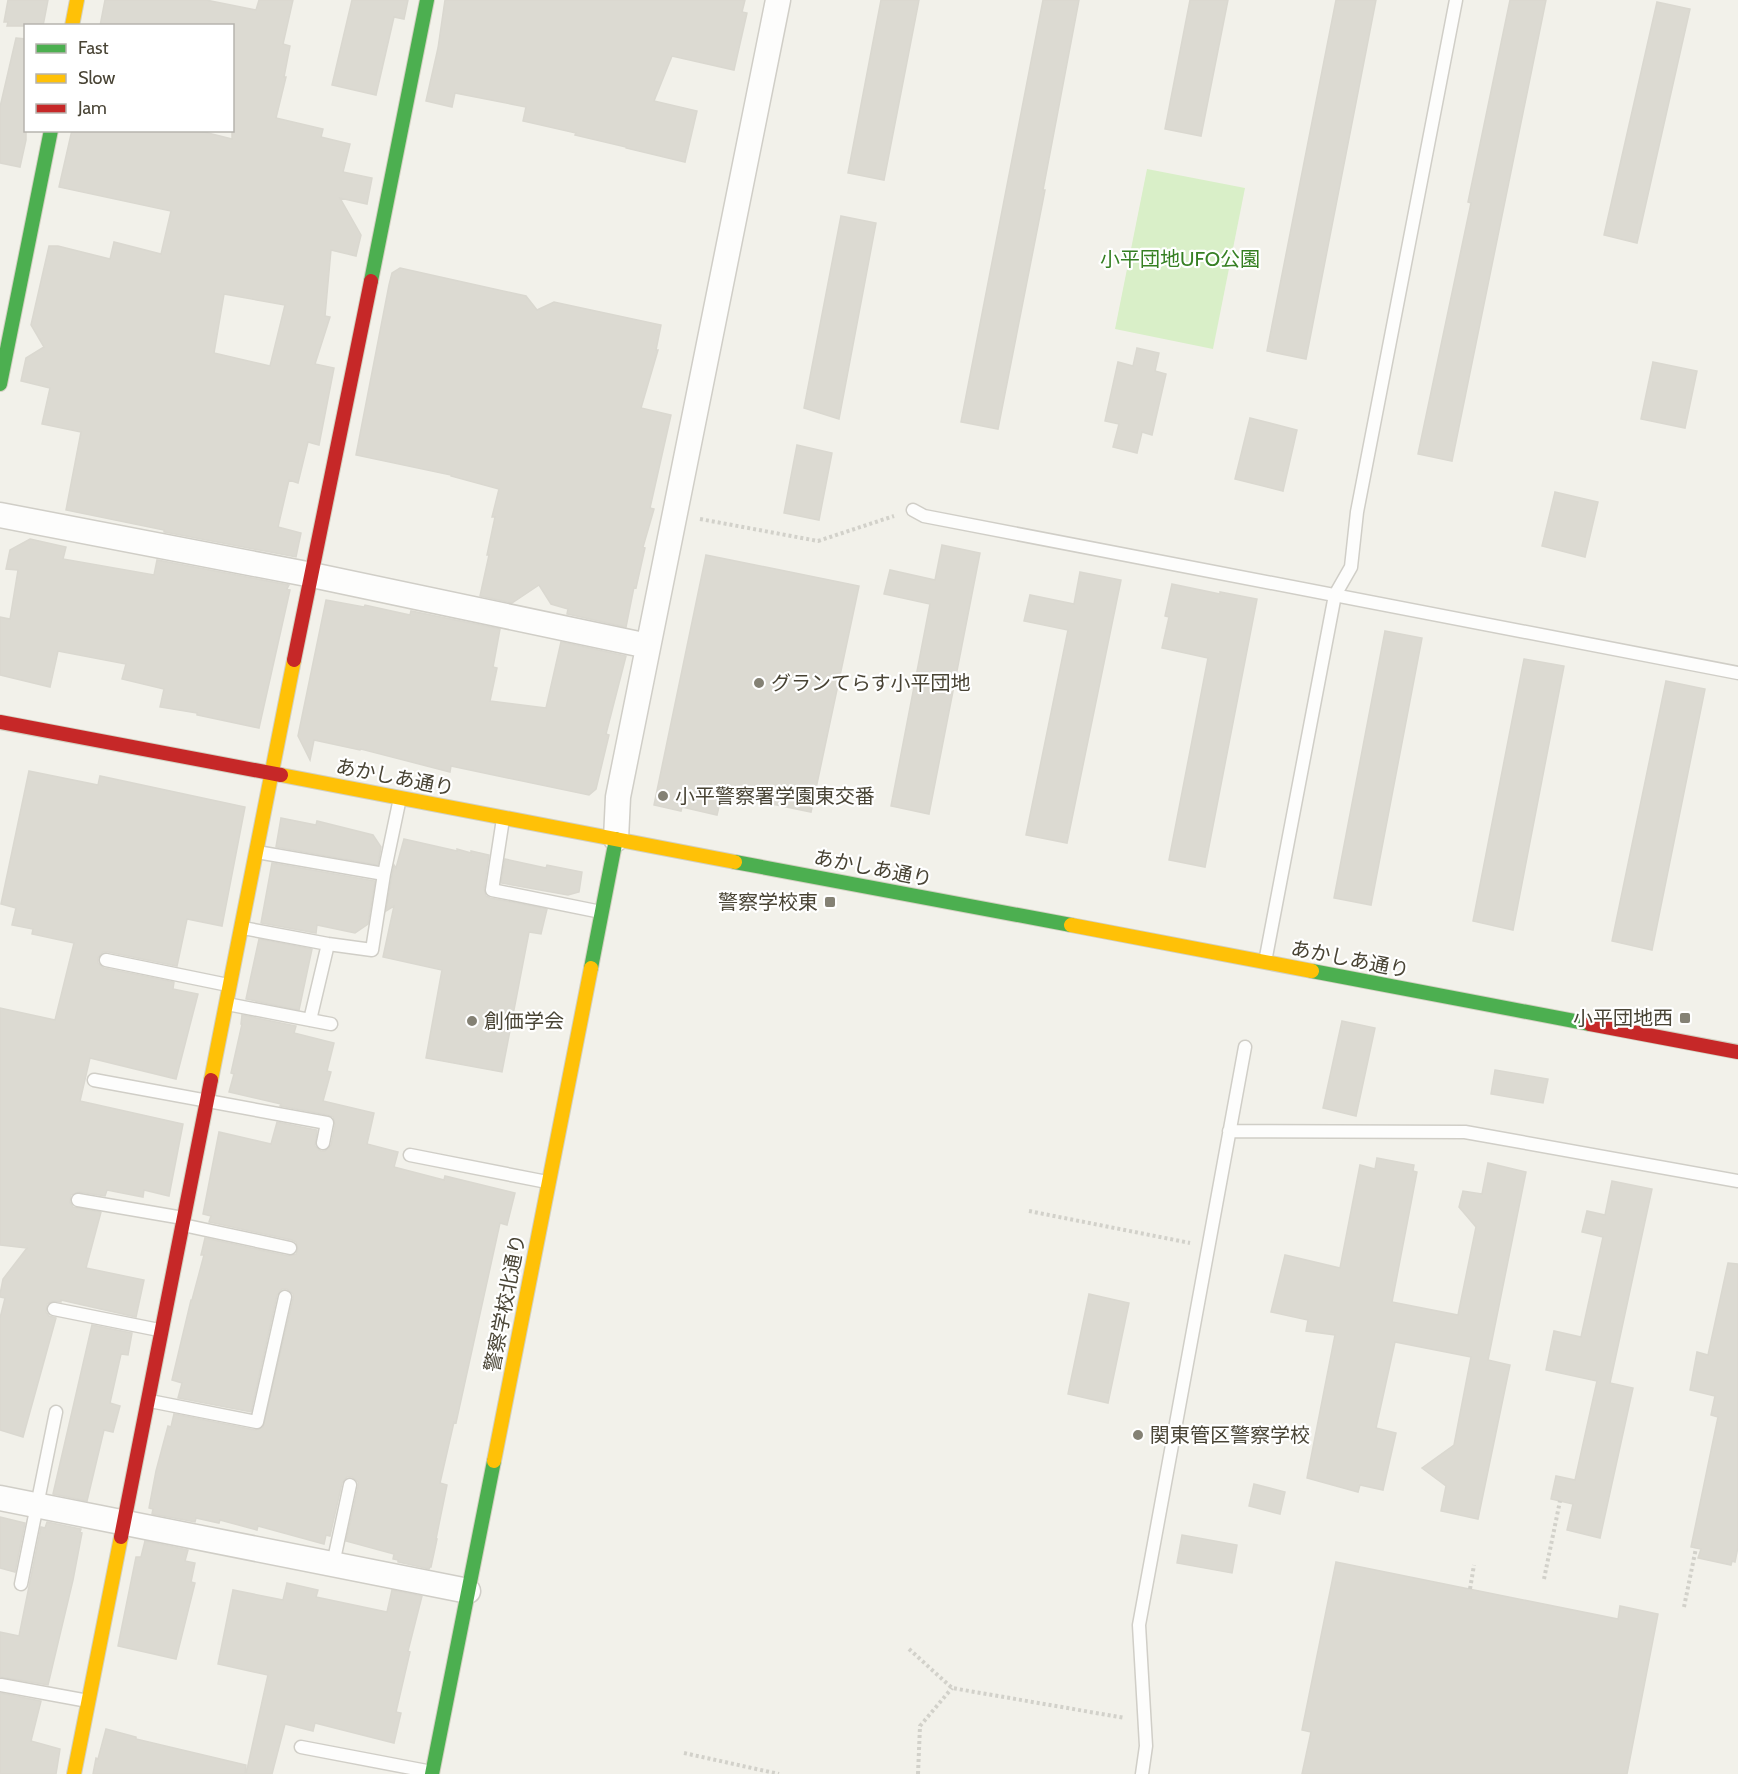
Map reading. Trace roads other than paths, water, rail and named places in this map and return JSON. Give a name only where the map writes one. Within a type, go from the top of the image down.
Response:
[{"type":"street","points":[[72,24],[76,0]]},
{"type":"street","points":[[74,1774],[271,773],[427,0]]},
{"type":"street","points":[[616,839],[618,797],[777,0]]},
{"type":"street","points":[[0,384],[5,337],[51,132]]},
{"type":"street","points":[[0,515],[312,576],[648,646]]},
{"type":"street","name":"あかしあ通り","points":[[0,722],[1738,1052]]},
{"type":"street","name":"警察学校北通り","points":[[432,1773],[616,839]]},
{"type":"street","points":[[0,1498],[468,1591]]},
{"type":"lane","points":[[1265,962],[1335,595],[1351,567],[1360,500],[1456,0]]},
{"type":"lane","points":[[912,510],[924,516],[1738,673]]},
{"type":"lane","points":[[242,927],[372,950],[384,874],[400,798]]},
{"type":"lane","points":[[504,818],[492,890],[603,912]]},
{"type":"lane","points":[[256,852],[384,874]]},
{"type":"lane","points":[[310,1020],[328,944]]},
{"type":"lane","points":[[106,960],[229,985]]},
{"type":"lane","points":[[226,1004],[331,1024]]},
{"type":"lane","points":[[1142,1774],[1146,1746],[1139,1625],[1245,1047]]},
{"type":"lane","points":[[94,1080],[327,1123],[323,1143]]},
{"type":"lane","points":[[1229,1131],[1465,1132],[1738,1181]]},
{"type":"lane","points":[[410,1155],[548,1182]]},
{"type":"lane","points":[[78,1200],[183,1221],[290,1248]]},
{"type":"lane","points":[[149,1401],[257,1422],[285,1297]]},
{"type":"lane","points":[[54,1308],[161,1330]]},
{"type":"lane","points":[[21,1584],[56,1412]]},
{"type":"lane","points":[[333,1564],[350,1485]]},
{"type":"lane","points":[[1,1685],[90,1701]]},
{"type":"lane","points":[[301,1747],[432,1773]]},
{"type":"place","name":"グランてらす小平団地","points":[[759,683]]},
{"type":"place","name":"小平警察署学園東交番","points":[[663,796]]},
{"type":"place","name":"警察学校東","points":[[830,902]]},
{"type":"place","name":"小平団地西","points":[[1685,1018]]},
{"type":"place","name":"創価学会","points":[[472,1021]]},
{"type":"place","name":"関東管区警察学校","points":[[1138,1435]]},
{"type":"park label","name":"小平団地UFO公園","points":[[1180,259]]}]
